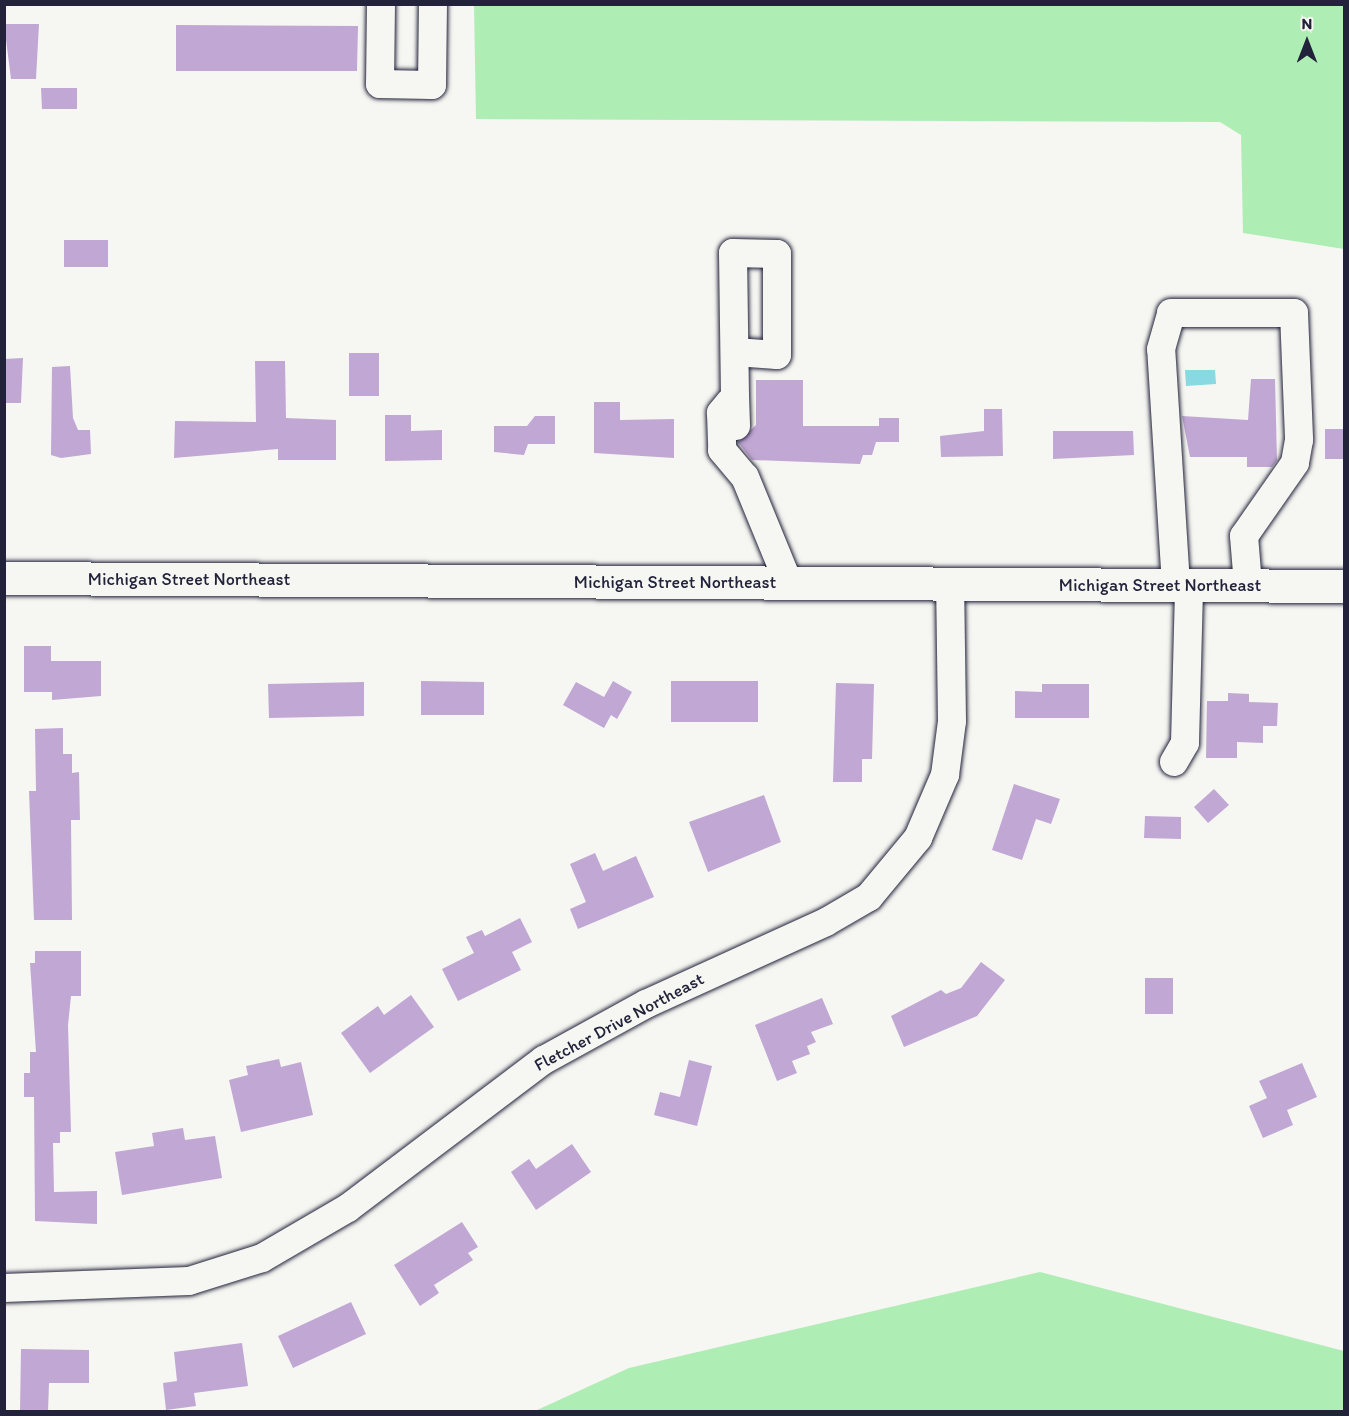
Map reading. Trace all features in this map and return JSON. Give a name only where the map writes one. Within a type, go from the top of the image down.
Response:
[{"type":"main road","name":"Michigan Street Northeast","points":[[4,578],[1344,586]]},
{"type":"street","points":[[381,4],[380,84],[432,85],[433,4]]},
{"type":"street","points":[[1174,762],[1185,743],[1182,585],[1161,349],[1171,313],[1294,313],[1299,440],[1295,463],[1244,536],[1248,585]]},
{"type":"street","points":[[735,352],[736,426]]},
{"type":"street","points":[[735,396],[722,413],[722,450],[736,466],[788,582]]},
{"type":"street","name":"Fletcher Drive Northeast","points":[[4,1288],[189,1281],[262,1258],[348,1208],[544,1060],[646,1004],[826,922],[869,897],[918,838],[945,775],[952,722],[950,583]]},
{"type":"green space","points":[[474,5],[1344,5],[1344,249],[1243,233],[1241,135],[1220,122],[476,119]]},
{"type":"green space","points":[[1040,1272],[1344,1351],[1344,1411],[535,1411],[629,1368]]},
{"type":"water","points":[[1185,370],[1215,370],[1216,384],[1186,386]]},
{"type":"building","points":[[4,24],[39,24],[36,79],[11,79]]},
{"type":"building","points":[[176,25],[358,26],[357,71],[176,71]]},
{"type":"building","points":[[41,88],[77,88],[77,109],[42,109]]},
{"type":"building","points":[[64,240],[108,240],[108,267],[64,267]]},
{"type":"building","points":[[349,353],[379,353],[379,396],[349,396]]},
{"type":"building","points":[[23,358],[21,403],[4,403],[4,359]]},
{"type":"building","points":[[255,361],[285,361],[286,418],[336,420],[336,460],[278,460],[278,449],[174,458],[175,421],[256,422]]},
{"type":"building","points":[[70,366],[73,418],[78,430],[90,430],[91,454],[61,458],[51,455],[52,367]]},
{"type":"building","points":[[1251,379],[1275,379],[1277,460],[1272,467],[1247,467],[1247,457],[1190,457],[1182,416],[1248,420]]},
{"type":"building","points":[[756,380],[803,380],[803,426],[879,426],[879,418],[899,418],[899,442],[876,442],[872,455],[863,455],[860,464],[752,460],[738,442],[756,425]]},
{"type":"building","points":[[594,402],[620,402],[620,420],[674,419],[674,458],[594,453]]},
{"type":"building","points":[[984,409],[1002,409],[1003,456],[941,457],[940,436],[984,431]]},
{"type":"building","points":[[385,415],[411,415],[411,431],[442,430],[442,460],[385,461]]},
{"type":"building","points":[[535,416],[555,416],[555,444],[528,444],[524,455],[494,452],[494,426],[527,426]]},
{"type":"building","points":[[1325,429],[1344,429],[1344,459],[1325,459]]},
{"type":"building","points":[[1053,431],[1133,431],[1134,455],[1053,459]]},
{"type":"building","points":[[24,646],[51,646],[51,661],[101,661],[101,696],[52,700],[52,692],[24,692]]},
{"type":"building","points":[[421,681],[484,682],[484,715],[421,715]]},
{"type":"building","points":[[613,681],[632,692],[617,719],[611,715],[604,728],[563,705],[576,682],[604,697]]},
{"type":"building","points":[[671,681],[758,681],[758,722],[671,722]]},
{"type":"building","points":[[364,682],[364,716],[269,718],[268,684]]},
{"type":"building","points":[[836,683],[874,684],[872,759],[862,759],[862,782],[833,782]]},
{"type":"building","points":[[1042,684],[1089,684],[1089,718],[1015,718],[1015,691],[1042,692]]},
{"type":"building","points":[[1228,693],[1249,694],[1249,702],[1278,703],[1277,726],[1263,726],[1263,743],[1237,742],[1237,758],[1206,758],[1207,701],[1228,701]]},
{"type":"building","points":[[63,728],[63,754],[72,754],[72,773],[79,772],[80,820],[71,820],[72,920],[34,920],[29,791],[36,791],[35,729]]},
{"type":"building","points":[[1014,784],[1060,799],[1051,824],[1036,819],[1022,860],[992,850]]},
{"type":"building","points":[[1214,789],[1229,805],[1208,823],[1194,807]]},
{"type":"building","points":[[764,795],[781,842],[708,872],[689,822]]},
{"type":"building","points":[[1145,816],[1181,817],[1181,839],[1144,838]]},
{"type":"building","points":[[595,853],[603,871],[636,856],[654,897],[578,929],[570,909],[586,902],[570,864]]},
{"type":"building","points":[[520,918],[532,942],[512,952],[521,970],[458,1001],[442,969],[474,953],[466,937],[482,930],[485,936]]},
{"type":"building","points":[[35,951],[81,951],[81,996],[71,996],[68,1025],[71,1132],[60,1132],[60,1143],[53,1143],[54,1192],[97,1191],[97,1224],[35,1221],[34,1097],[24,1097],[24,1073],[30,1073],[30,1052],[36,1052],[30,963],[35,963]]},
{"type":"building","points":[[981,962],[1005,980],[977,1016],[904,1047],[891,1016],[941,990],[946,994],[961,988]]},
{"type":"building","points":[[1145,978],[1173,978],[1173,1014],[1145,1014]]},
{"type":"building","points":[[411,995],[434,1027],[370,1073],[341,1033],[378,1006],[384,1015]]},
{"type":"building","points":[[822,998],[833,1024],[811,1032],[816,1042],[807,1046],[810,1054],[792,1061],[797,1073],[777,1081],[755,1025]]},
{"type":"building","points":[[279,1059],[281,1067],[301,1062],[313,1115],[241,1132],[229,1080],[248,1075],[246,1066]]},
{"type":"building","points":[[689,1060],[712,1066],[697,1126],[654,1115],[660,1092],[680,1097]]},
{"type":"building","points":[[1302,1063],[1317,1097],[1287,1110],[1293,1125],[1263,1138],[1249,1106],[1267,1098],[1259,1081]]},
{"type":"building","points":[[183,1128],[185,1140],[215,1136],[222,1178],[122,1195],[115,1152],[154,1146],[152,1133]]},
{"type":"building","points":[[572,1144],[591,1172],[536,1210],[511,1172],[529,1159],[536,1169]]},
{"type":"building","points":[[462,1222],[478,1247],[468,1253],[473,1260],[434,1285],[439,1293],[420,1306],[394,1265]]},
{"type":"building","points":[[351,1302],[366,1334],[293,1368],[278,1336]]},
{"type":"building","points":[[242,1343],[248,1386],[194,1393],[196,1406],[166,1410],[163,1383],[177,1381],[174,1352]]},
{"type":"building","points":[[21,1349],[89,1350],[89,1383],[49,1383],[48,1412],[20,1412]]}]
